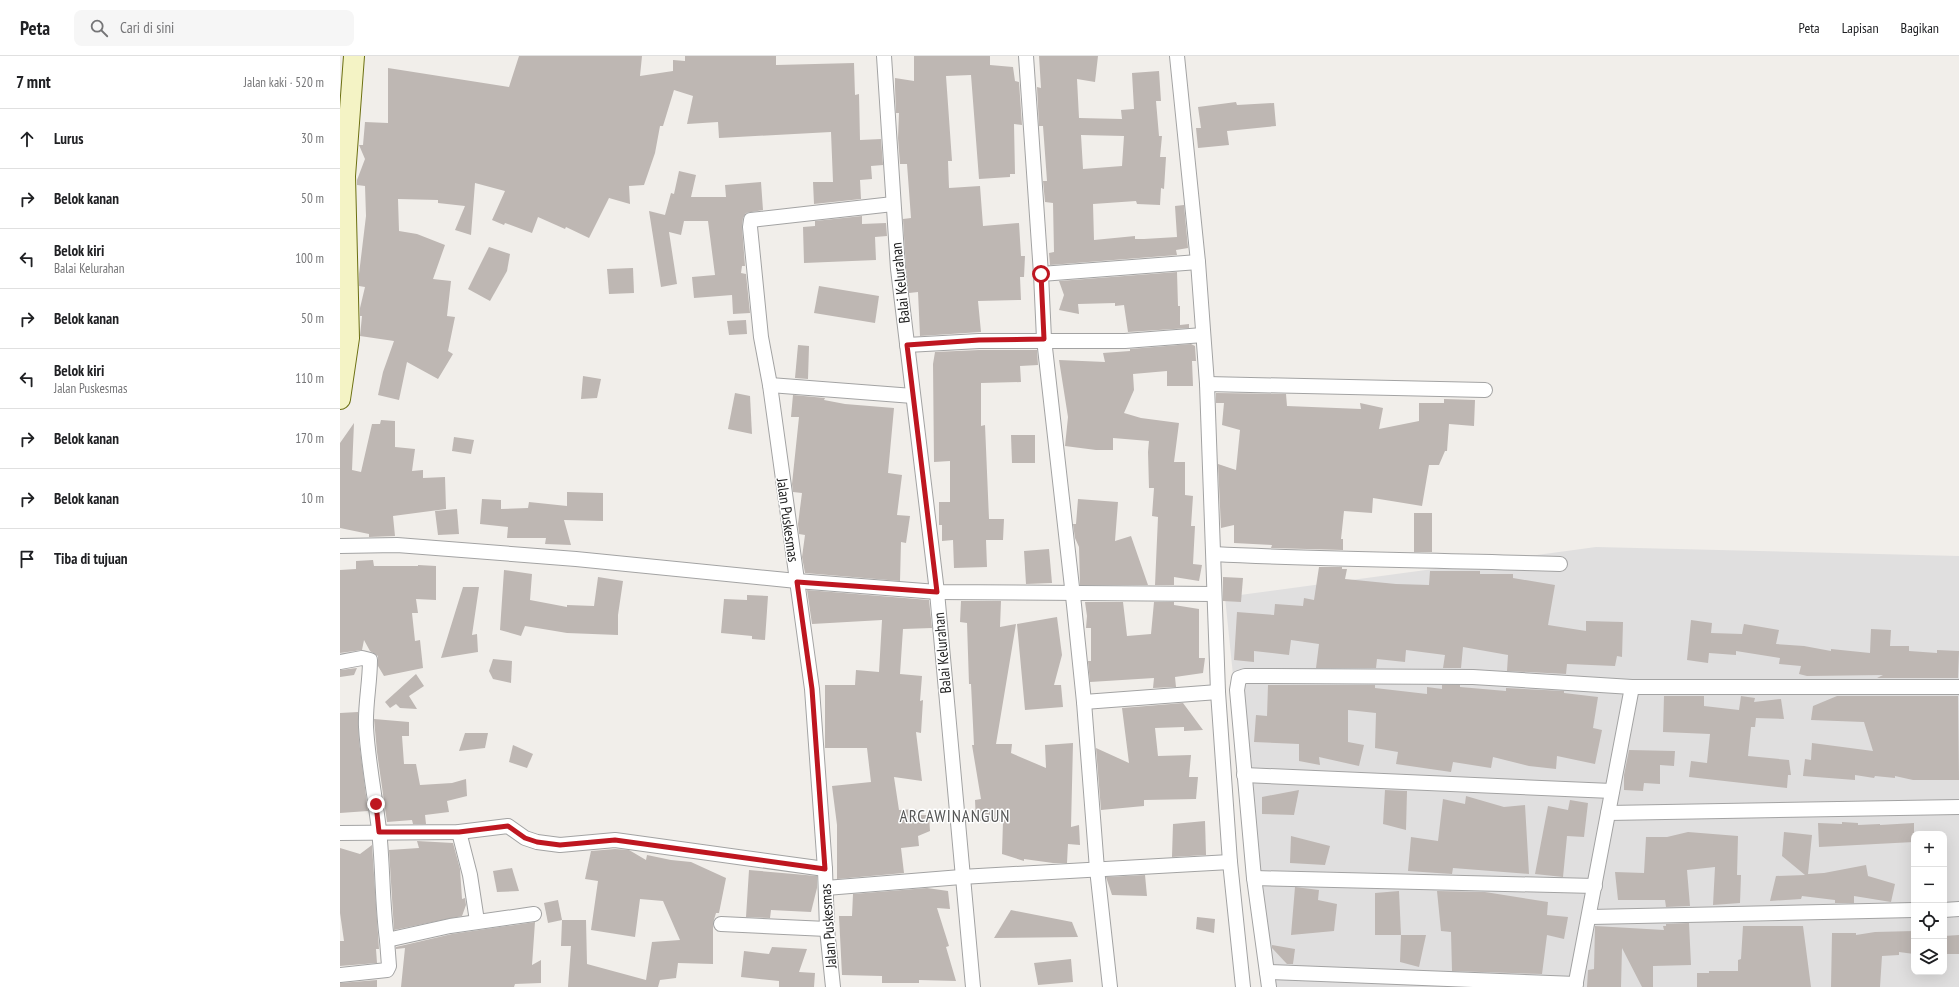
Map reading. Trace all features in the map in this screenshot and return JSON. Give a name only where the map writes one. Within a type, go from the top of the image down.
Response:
[{"type":"main road","points":[[340,399],[349,338],[343,258],[343,175],[354,56]]},
{"type":"street","name":"Balai Kelurahan","points":[[884,56],[898,269],[937,592],[973,987]]},
{"type":"street","points":[[1026,56],[1044,339],[1084,702],[1097,869],[1110,987]]},
{"type":"street","points":[[1178,56],[1198,262],[1207,384],[1218,692],[1230,862],[1242,987]]},
{"type":"street","name":"Jalan Puskesmas","points":[[833,987],[827,929],[825,869],[812,689],[770,385],[761,337],[750,237],[751,220],[893,204]]},
{"type":"street","points":[[1041,274],[1198,262]]},
{"type":"street","points":[[907,345],[979,340],[1044,339],[1126,341],[1203,335]]},
{"type":"street","points":[[1207,384],[1485,390]]},
{"type":"street","points":[[770,385],[913,396]]},
{"type":"street","points":[[340,546],[398,545],[576,559],[797,582],[937,592],[1214,594]]},
{"type":"street","points":[[1214,554],[1300,558],[1433,559],[1560,564]]},
{"type":"street","points":[[340,662],[362,658],[370,660],[370,680],[366,726],[368,753],[379,832],[383,907],[389,966],[387,970],[340,975]]},
{"type":"street","points":[[1269,987],[1254,878],[1244,775],[1236,690],[1239,678],[1245,676],[1473,677],[1632,687],[1959,687]]},
{"type":"street","points":[[1267,972],[1576,985],[1590,917],[1594,886],[1632,687]]},
{"type":"street","points":[[1084,702],[1218,692]]},
{"type":"street","points":[[1244,775],[1612,791]]},
{"type":"street","points":[[1608,813],[1959,807]]},
{"type":"street","points":[[340,832],[459,832],[508,826],[525,838],[537,842],[560,845],[615,840],[825,869]]},
{"type":"street","points":[[459,832],[470,875],[477,921]]},
{"type":"street","points":[[826,888],[962,877],[1230,862]]},
{"type":"street","points":[[1254,878],[1594,886]]},
{"type":"street","points":[[1947,910],[1959,909]]},
{"type":"street","points":[[1590,917],[1911,910]]},
{"type":"street","points":[[387,940],[477,921],[534,914]]},
{"type":"street","points":[[721,924],[827,929]]},
{"type":"shaded area","points":[[1596,547],[1959,556],[1959,987],[1265,987],[1225,597]]},
{"type":"building","points":[[519,56],[642,56],[640,76],[673,71],[673,60],[685,61],[685,56],[776,56],[776,65],[854,63],[855,95],[859,94],[860,140],[881,139],[883,165],[871,166],[872,179],[860,180],[861,199],[814,204],[813,182],[833,182],[831,132],[719,138],[718,122],[687,124],[693,96],[674,90],[663,126],[660,126],[655,153],[644,185],[629,186],[630,204],[609,198],[589,238],[566,227],[565,229],[538,217],[532,233],[492,220],[505,191],[475,183],[471,235],[455,230],[465,206],[438,203],[438,200],[398,199],[399,231],[417,234],[445,245],[433,279],[451,281],[447,316],[455,317],[448,351],[453,354],[438,379],[407,362],[399,400],[378,395],[383,372],[394,341],[360,336],[362,316],[360,316],[360,308],[365,287],[359,286],[359,274],[366,216],[365,186],[357,185],[357,180],[365,159],[359,145],[363,145],[365,122],[388,123],[388,68],[509,87]]},
{"type":"building","points":[[914,56],[990,56],[990,65],[1013,67],[1015,81],[1019,82],[1022,125],[1014,124],[1015,174],[1010,174],[1010,177],[979,179],[971,75],[946,76],[952,161],[948,161],[949,188],[980,186],[983,226],[1019,223],[1021,256],[1025,256],[1024,277],[1020,277],[1021,300],[978,301],[981,332],[920,336],[918,292],[909,293],[903,219],[911,218],[907,164],[900,164],[898,138],[899,113],[896,113],[895,78],[914,81]]},
{"type":"building","points":[[1039,56],[1098,56],[1095,82],[1077,79],[1079,118],[1122,119],[1121,110],[1134,109],[1132,73],[1159,71],[1161,101],[1156,101],[1159,136],[1162,136],[1160,157],[1166,157],[1164,189],[1161,188],[1160,205],[1137,204],[1136,201],[1093,204],[1094,240],[1135,236],[1135,239],[1177,237],[1175,206],[1184,205],[1188,248],[1176,250],[1177,255],[1050,265],[1049,253],[1054,252],[1053,203],[1045,202],[1043,181],[1047,181],[1043,126],[1039,126],[1037,87],[1041,88]],"holes":[[[1081,135],[1124,136],[1122,166],[1083,169]]]},
{"type":"building","points":[[1236,102],[1237,105],[1274,103],[1276,126],[1227,131],[1229,145],[1198,148],[1196,128],[1201,128],[1198,107]]},
{"type":"building","points":[[679,171],[696,175],[691,197],[726,197],[725,185],[761,182],[763,210],[746,213],[743,218],[742,226],[745,266],[742,266],[741,273],[746,274],[750,313],[733,314],[732,295],[694,298],[692,277],[715,275],[708,221],[684,221],[681,235],[669,232],[677,284],[661,287],[649,211],[665,215],[671,193],[674,194]]},
{"type":"building","points":[[862,216],[862,224],[886,223],[887,236],[875,237],[876,260],[804,263],[803,227],[815,226],[815,221]]},
{"type":"building","points":[[489,247],[510,254],[507,271],[490,301],[468,289]]},
{"type":"building","points":[[633,268],[634,293],[609,294],[607,269]]},
{"type":"building","points":[[1177,272],[1180,325],[1189,324],[1189,328],[1128,332],[1124,305],[1115,306],[1115,303],[1078,304],[1079,314],[1059,310],[1064,295],[1059,281]]},
{"type":"building","points":[[819,286],[879,296],[875,323],[814,313]]},
{"type":"building","points":[[746,320],[747,334],[729,335],[727,321]]},
{"type":"building","points":[[1191,344],[1195,346],[1196,361],[1192,361],[1193,386],[1167,386],[1167,371],[1133,374],[1134,390],[1124,413],[1141,418],[1179,423],[1174,462],[1185,462],[1185,495],[1193,496],[1191,526],[1195,526],[1193,564],[1202,565],[1199,581],[1174,577],[1174,585],[1155,585],[1158,517],[1152,516],[1154,488],[1149,488],[1149,441],[1113,438],[1113,450],[1096,450],[1065,446],[1068,417],[1059,360],[1105,362],[1103,353],[1130,351],[1130,349]]},
{"type":"building","points":[[798,345],[809,346],[808,379],[795,378]]},
{"type":"building","points":[[1037,350],[1038,365],[1020,366],[1021,382],[981,383],[981,426],[985,425],[989,519],[1004,519],[1003,540],[986,540],[987,567],[954,568],[953,540],[942,541],[942,525],[939,525],[939,502],[950,502],[950,461],[934,462],[933,364],[935,352]]},
{"type":"building","points":[[583,376],[601,379],[597,398],[581,399]]},
{"type":"building","points":[[735,393],[750,396],[752,434],[728,429]]},
{"type":"building","points":[[1216,393],[1286,394],[1287,406],[1361,409],[1360,403],[1383,408],[1379,429],[1419,421],[1419,403],[1444,403],[1444,399],[1475,400],[1474,426],[1449,424],[1447,451],[1445,451],[1439,465],[1429,465],[1422,506],[1373,498],[1372,513],[1344,511],[1341,539],[1343,539],[1343,550],[1271,548],[1272,545],[1234,543],[1234,525],[1221,528],[1218,464],[1236,470],[1240,430],[1222,425],[1224,403],[1216,403]]},
{"type":"building","points":[[793,395],[825,398],[824,400],[845,404],[894,408],[888,473],[902,475],[897,515],[910,516],[906,543],[901,542],[900,581],[805,573],[802,557],[805,535],[799,534],[798,524],[802,493],[793,492],[792,484],[799,417],[791,417]]},
{"type":"building","points":[[381,420],[395,421],[395,447],[415,449],[412,471],[423,470],[423,478],[445,477],[446,509],[393,516],[395,536],[369,537],[369,534],[340,528],[340,443],[354,423],[352,470],[361,472],[372,424],[380,424]]},
{"type":"building","points":[[1011,435],[1035,435],[1035,463],[1012,463]]},
{"type":"building","points":[[454,437],[474,440],[471,454],[452,451]]},
{"type":"building","points":[[567,492],[603,493],[603,521],[564,520],[571,545],[545,544],[546,538],[507,538],[508,527],[480,524],[482,499],[501,500],[501,509],[528,508],[529,502],[567,506]]},
{"type":"building","points":[[1078,499],[1118,502],[1115,541],[1131,536],[1148,585],[1080,585],[1079,547],[1075,538],[1073,524],[1076,524]]},
{"type":"building","points":[[457,509],[459,534],[438,535],[435,511]]},
{"type":"building","points":[[1414,513],[1432,513],[1432,552],[1414,552]]},
{"type":"building","points":[[1049,549],[1052,583],[1026,584],[1024,551]]},
{"type":"building","points":[[373,560],[374,566],[436,566],[436,600],[416,599],[418,613],[412,613],[415,641],[420,640],[423,668],[384,676],[378,666],[378,656],[370,651],[364,640],[362,650],[340,653],[340,570],[356,569],[356,561]]},
{"type":"building","points":[[1319,567],[1342,567],[1342,569],[1347,569],[1345,579],[1396,584],[1429,585],[1430,571],[1480,571],[1480,574],[1513,574],[1513,578],[1555,585],[1548,625],[1586,631],[1586,621],[1623,622],[1622,657],[1617,656],[1615,666],[1567,664],[1566,674],[1507,671],[1508,655],[1463,647],[1461,668],[1443,668],[1445,655],[1406,650],[1405,662],[1377,659],[1376,668],[1316,668],[1319,644],[1291,640],[1289,655],[1254,651],[1254,662],[1234,660],[1237,612],[1274,615],[1275,604],[1303,606],[1304,598],[1314,600]]},
{"type":"building","points":[[504,570],[532,574],[530,600],[567,607],[567,605],[594,606],[598,577],[623,581],[618,615],[618,635],[567,633],[525,626],[521,636],[500,630]]},
{"type":"building","points":[[1223,577],[1243,578],[1241,602],[1223,601]]},
{"type":"building","points":[[463,587],[479,587],[472,635],[477,634],[478,652],[441,658]]},
{"type":"building","points":[[807,590],[929,600],[932,628],[903,629],[900,674],[922,676],[920,701],[923,700],[921,733],[916,732],[922,781],[894,777],[899,810],[916,809],[918,815],[929,815],[930,831],[918,836],[919,846],[901,848],[904,873],[837,879],[837,825],[832,786],[871,782],[867,748],[825,748],[825,685],[855,685],[856,670],[879,672],[882,620],[812,624]]},
{"type":"building","points":[[747,595],[768,596],[765,640],[752,639],[752,636],[721,633],[724,599],[747,600]]},
{"type":"building","points":[[961,601],[1001,601],[1000,627],[1016,624],[996,744],[1012,744],[1011,753],[1046,768],[1045,745],[1073,743],[1071,827],[1079,825],[1080,845],[1068,844],[1067,863],[1053,863],[1024,859],[1024,861],[1002,854],[1003,821],[976,821],[975,800],[981,799],[972,745],[974,745],[971,684],[969,684],[967,623],[960,622]]},
{"type":"building","points":[[1085,602],[1123,602],[1127,636],[1151,634],[1154,602],[1174,602],[1174,605],[1199,609],[1199,658],[1205,658],[1203,673],[1175,677],[1176,687],[1153,688],[1154,678],[1090,682],[1088,661],[1091,661],[1091,628],[1086,628],[1087,616]]},
{"type":"building","points":[[1057,617],[1062,655],[1054,685],[1061,685],[1063,707],[1025,710],[1017,624]]},
{"type":"building","points":[[1691,620],[1712,623],[1711,633],[1742,634],[1744,624],[1779,630],[1776,644],[1804,646],[1831,651],[1831,649],[1870,653],[1871,629],[1891,630],[1890,646],[1909,646],[1909,651],[1937,653],[1937,650],[1959,651],[1958,678],[1877,678],[1883,675],[1807,676],[1799,674],[1801,666],[1779,664],[1780,658],[1736,651],[1736,655],[1709,653],[1708,663],[1687,660]]},
{"type":"building","points":[[493,659],[512,661],[511,683],[493,679],[489,671]]},
{"type":"building","points":[[357,668],[354,675],[340,677],[340,670]]},
{"type":"building","points":[[416,674],[424,686],[409,696],[417,709],[400,708],[396,704],[390,708],[385,702]]},
{"type":"building","points":[[1268,685],[1375,685],[1375,688],[1427,694],[1427,687],[1442,689],[1442,685],[1460,685],[1460,687],[1506,691],[1506,688],[1564,691],[1564,693],[1598,697],[1593,728],[1602,730],[1595,764],[1557,756],[1556,769],[1529,766],[1493,757],[1491,768],[1453,762],[1451,772],[1396,764],[1398,752],[1375,748],[1376,713],[1348,710],[1348,742],[1364,745],[1359,766],[1319,757],[1320,765],[1299,761],[1299,744],[1254,742],[1256,715],[1267,716]]},
{"type":"building","points":[[1664,696],[1704,696],[1704,706],[1739,710],[1741,696],[1755,698],[1754,702],[1781,699],[1784,719],[1756,718],[1755,727],[1751,727],[1748,756],[1789,760],[1791,775],[1788,775],[1787,788],[1689,777],[1691,761],[1707,763],[1710,734],[1663,732]]},
{"type":"building","points":[[1837,696],[1958,696],[1959,780],[1913,780],[1895,776],[1895,778],[1875,776],[1874,778],[1855,775],[1855,780],[1803,776],[1805,759],[1811,760],[1812,743],[1873,751],[1864,722],[1811,720],[1813,706]]},
{"type":"building","points":[[1183,703],[1203,730],[1184,731],[1184,727],[1155,728],[1158,756],[1191,755],[1189,777],[1198,777],[1196,799],[1144,800],[1144,806],[1101,810],[1096,748],[1129,763],[1122,708]]},
{"type":"building","points":[[358,712],[359,741],[368,811],[340,813],[340,713]]},
{"type":"building","points":[[374,719],[409,722],[409,736],[402,736],[404,764],[416,764],[420,785],[452,783],[466,779],[467,796],[447,801],[449,812],[425,815],[426,824],[413,824],[412,820],[387,822]]},
{"type":"building","points":[[465,733],[488,733],[485,748],[459,751]]},
{"type":"building","points":[[513,745],[533,754],[527,768],[509,762]]},
{"type":"building","points":[[1629,750],[1675,751],[1674,766],[1660,765],[1660,784],[1644,783],[1643,791],[1624,790],[1624,775]]},
{"type":"building","points":[[1299,790],[1294,815],[1262,814],[1262,797]]},
{"type":"building","points":[[1385,790],[1407,791],[1406,830],[1383,824]]},
{"type":"building","points":[[1466,796],[1504,807],[1525,805],[1529,874],[1453,868],[1452,874],[1408,871],[1411,837],[1438,841],[1443,799],[1465,804]]},
{"type":"building","points":[[1570,800],[1588,803],[1584,837],[1567,836],[1563,877],[1535,874],[1548,806],[1568,810]]},
{"type":"building","points":[[1205,821],[1206,855],[1172,857],[1173,824]]},
{"type":"building","points":[[1842,822],[1858,823],[1858,825],[1914,823],[1914,831],[1911,831],[1911,842],[1819,847],[1818,823],[1842,824]]},
{"type":"building","points":[[1688,832],[1738,836],[1737,875],[1741,875],[1740,903],[1713,905],[1715,867],[1687,870],[1690,906],[1666,907],[1665,900],[1618,900],[1615,872],[1644,873],[1646,837],[1667,837]]},
{"type":"building","points":[[1784,832],[1812,835],[1808,874],[1824,873],[1866,865],[1868,876],[1895,884],[1891,902],[1854,896],[1854,903],[1835,903],[1835,900],[1802,896],[1801,899],[1770,901],[1776,876],[1805,875],[1782,856]]},
{"type":"building","points":[[1291,836],[1330,846],[1325,865],[1290,863]]},
{"type":"building","points":[[417,841],[453,843],[460,869],[462,899],[465,898],[466,905],[462,916],[394,930],[389,850],[419,848]]},
{"type":"building","points":[[372,845],[379,949],[376,949],[377,963],[340,966],[340,941],[344,941],[340,913],[340,848],[360,854]]},
{"type":"building","points":[[615,849],[629,850],[646,860],[647,855],[691,862],[726,878],[719,913],[716,913],[713,923],[713,964],[678,963],[676,978],[660,980],[658,987],[568,987],[571,946],[561,946],[562,920],[586,920],[587,964],[646,980],[652,942],[680,940],[663,901],[640,899],[635,937],[591,930],[598,881],[585,879],[591,851]]},
{"type":"building","points":[[512,868],[519,891],[497,892],[493,871]]},
{"type":"building","points":[[749,870],[817,876],[817,888],[811,912],[771,910],[770,918],[746,917]]},
{"type":"building","points":[[1145,875],[1147,896],[1112,895],[1106,877]]},
{"type":"building","points":[[1295,887],[1319,890],[1318,900],[1337,904],[1334,931],[1291,935]]},
{"type":"building","points":[[927,888],[948,891],[950,909],[937,908],[949,946],[946,947],[956,981],[919,980],[919,983],[882,983],[882,976],[842,975],[839,916],[852,916],[853,894]]},
{"type":"building","points":[[1399,891],[1401,935],[1375,935],[1375,893]]},
{"type":"building","points":[[1437,891],[1485,892],[1548,902],[1547,915],[1568,917],[1564,939],[1547,935],[1542,974],[1452,971],[1451,932],[1441,931]]},
{"type":"building","points":[[558,900],[562,920],[548,923],[544,903]]},
{"type":"building","points":[[1011,910],[1072,922],[1078,937],[994,938]]},
{"type":"building","points":[[1197,917],[1215,919],[1214,933],[1196,929]]},
{"type":"building","points":[[535,922],[532,965],[541,960],[541,983],[515,984],[514,987],[401,987],[405,948],[396,949],[396,947],[452,934]]},
{"type":"building","points":[[1689,923],[1691,965],[1653,966],[1653,987],[1642,987],[1622,948],[1621,987],[1587,987],[1588,970],[1594,969],[1595,926],[1664,930],[1663,926],[1666,926],[1666,924]]},
{"type":"building","points":[[1743,926],[1803,926],[1811,987],[1697,987],[1697,973],[1709,973],[1709,971],[1738,971],[1738,960],[1741,959]]},
{"type":"building","points":[[1911,931],[1911,954],[1899,952],[1899,955],[1882,956],[1880,987],[1831,987],[1832,933],[1856,933],[1856,935],[1875,932]]},
{"type":"building","points":[[1401,935],[1426,935],[1419,967],[1400,962]]},
{"type":"building","points":[[1959,935],[1959,954],[1947,954],[1947,936]]},
{"type":"building","points":[[1272,945],[1295,949],[1293,964],[1287,964],[1272,948]]},
{"type":"building","points":[[772,947],[807,949],[799,972],[815,973],[814,987],[779,987],[779,981],[741,977],[744,951],[769,954]]},
{"type":"building","points":[[1071,959],[1073,982],[1038,985],[1034,963]]},
{"type":"building","points":[[377,980],[377,987],[340,987],[340,983]]},
{"type":"district","name":"ARCAWINANGUN","points":[[955,816]]},
{"type":"route","points":[[376,804],[379,832],[459,832],[495,826],[508,826],[516,830],[525,838],[537,842],[560,845],[592,844],[615,840],[671,849],[825,869],[812,689],[797,582],[937,592],[907,345],[979,340],[1044,339],[1041,274]]}]
